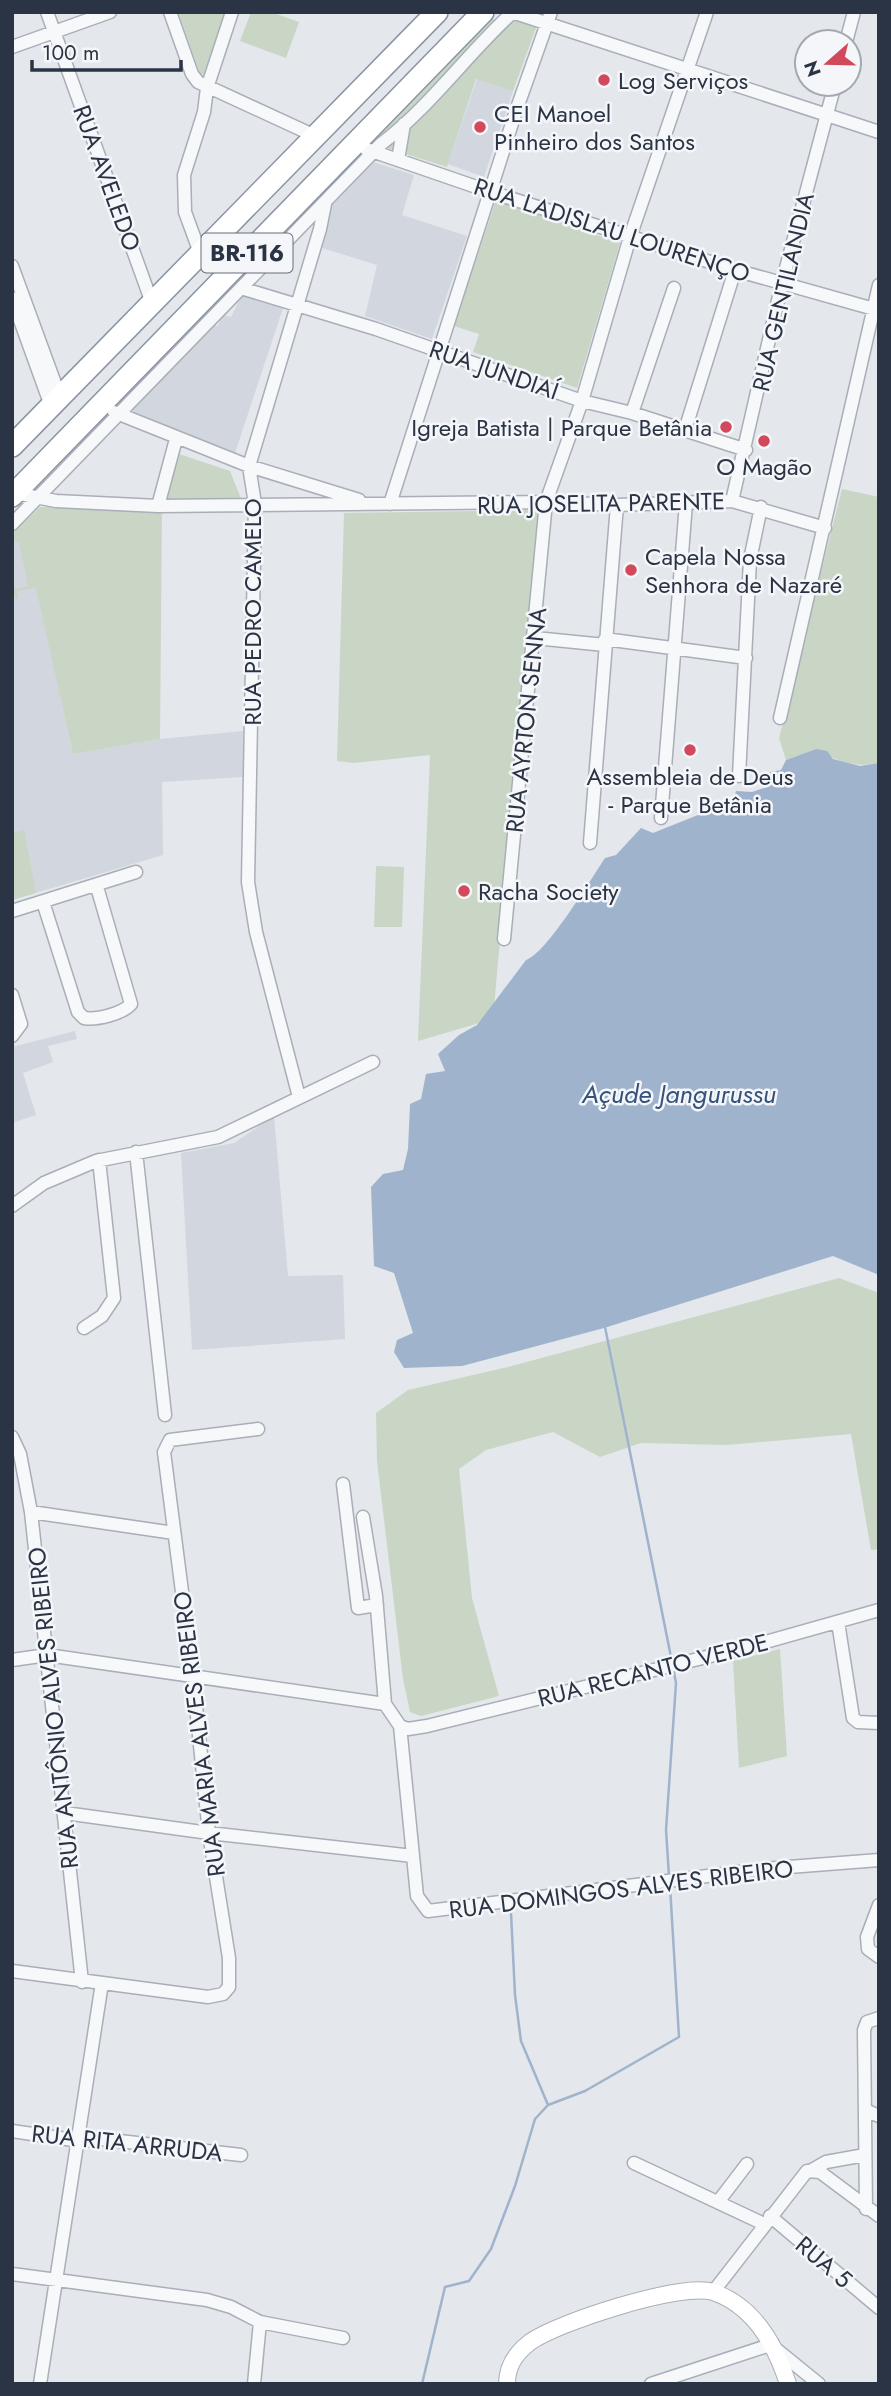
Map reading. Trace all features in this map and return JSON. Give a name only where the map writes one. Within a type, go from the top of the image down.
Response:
[{"type":"highway","name":"BR-116","points":[[12,446],[436,12]]},
{"type":"highway","name":"BR-116","points":[[13,494],[111,408],[353,143],[483,12]]},
{"type":"street","name":"RUA AVELEDO","points":[[47,12],[152,303]]},
{"type":"street","points":[[12,47],[110,12]]},
{"type":"street","points":[[170,12],[192,75],[207,88],[315,136]]},
{"type":"street","points":[[200,253],[185,212],[184,175],[204,112],[207,88],[232,12]]},
{"type":"street","points":[[513,12],[550,18],[687,70],[879,132]]},
{"type":"street","name":"RUA PEDRO CAMELO","points":[[299,1097],[256,932],[248,881],[256,504],[249,466],[325,204],[513,12]]},
{"type":"street","name":"RUA AYRTON SENNA","points":[[504,939],[546,502],[582,401],[630,237],[707,12]]},
{"type":"street","points":[[390,505],[550,18]]},
{"type":"street","name":"RUA GENTILANDIA","points":[[732,501],[746,450],[782,283],[831,98]]},
{"type":"street","points":[[398,160],[404,124]]},
{"type":"street","name":"RUA LADISLAU LOURENÇO","points":[[353,143],[630,237],[874,309]]},
{"type":"street","points":[[12,524],[37,499],[111,408],[241,288],[325,204]]},
{"type":"street","points":[[12,266],[17,306],[55,402]]},
{"type":"street","points":[[685,430],[735,270]]},
{"type":"street","points":[[780,718],[879,285]]},
{"type":"street","name":"RUA JUNDIAÍ","points":[[241,288],[439,350],[582,401],[632,413],[746,450]]},
{"type":"street","points":[[632,413],[674,288]]},
{"type":"street","name":"RUA JOSELITA PARENTE","points":[[111,408],[176,439],[249,466],[372,504]]},
{"type":"street","points":[[158,506],[176,439]]},
{"type":"street","name":"RUA JOSELITA PARENTE","points":[[13,494],[37,499],[158,506],[546,502],[617,505],[732,501],[761,507],[825,528]]},
{"type":"street","points":[[661,818],[686,503]]},
{"type":"street","points":[[590,843],[617,505]]},
{"type":"street","points":[[740,776],[750,559],[761,507]]},
{"type":"street","points":[[535,638],[605,642],[746,658]]},
{"type":"street","points":[[12,911],[97,887],[136,872]]},
{"type":"street","points":[[43,902],[72,999],[84,1018],[94,1019],[130,1007],[97,887]]},
{"type":"street","points":[[12,995],[20,1024],[12,1036]]},
{"type":"street","points":[[12,1206],[64,1172],[99,1160],[218,1137],[373,1062]]},
{"type":"street","points":[[136,1152],[165,1415]]},
{"type":"street","points":[[84,1328],[102,1316],[114,1298],[99,1160]]},
{"type":"street","name":"RUA MARIA ALVES RIBEIRO","points":[[102,1983],[208,1997],[226,1992],[230,1982],[229,1958],[209,1833],[193,1677],[164,1452],[166,1443],[258,1429]]},
{"type":"street","name":"RUA ANTÔNIO ALVES RIBEIRO","points":[[12,1437],[20,1454],[31,1511],[82,1982]]},
{"type":"street","points":[[343,1484],[358,1608],[377,1605]]},
{"type":"street","points":[[31,1511],[174,1533]]},
{"type":"street","points":[[363,1517],[377,1605],[385,1704],[400,1727]]},
{"type":"street","name":"RUA RECANTO VERDE","points":[[400,1727],[408,1729],[427,1726],[879,1610]]},
{"type":"street","points":[[838,1622],[850,1704],[856,1721],[879,1723]]},
{"type":"street","points":[[12,1660],[47,1655],[385,1704]]},
{"type":"street","name":"RUA DOMINGOS ALVES RIBEIRO","points":[[400,1727],[419,1903],[428,1911],[668,1881],[879,1860]]},
{"type":"street","points":[[65,1812],[209,1833],[413,1856]]},
{"type":"street","points":[[879,1905],[867,1944],[869,1952],[879,1957]]},
{"type":"street","points":[[12,1971],[102,1983],[80,2141],[40,2384]]},
{"type":"street","points":[[866,2209],[865,2110],[873,2020]]},
{"type":"street","points":[[865,2110],[879,2116]]},
{"type":"street","name":"RUA RITA ARRUDA","points":[[12,2131],[80,2141],[102,2139],[241,2155]]},
{"type":"street","points":[[713,2292],[799,2178],[826,2161],[865,2155]]},
{"type":"street","name":"RUA 5","points":[[634,2163],[718,2202],[767,2220],[879,2308]]},
{"type":"street","points":[[718,2202],[747,2164]]},
{"type":"street","points":[[812,2170],[830,2180],[879,2217]]},
{"type":"street","points":[[12,2274],[207,2300],[231,2307],[260,2322],[343,2338]]},
{"type":"street","points":[[507,2384],[514,2358],[543,2335],[582,2319],[667,2294],[698,2290],[713,2292],[748,2315],[774,2346],[819,2384]]},
{"type":"street","points":[[254,2384],[260,2322]]},
{"type":"street","points":[[651,2384],[774,2346]]},
{"type":"street","points":[[774,2346],[788,2384]]},
{"type":"shaded area","name":"CEI Manoel Pinheiro dos Santos","points":[[477,79],[513,91],[484,177],[448,164]]},
{"type":"shaded area","points":[[373,162],[414,175],[402,215],[467,236],[432,339],[365,316],[377,265],[319,247],[332,205]]},
{"type":"shaded area","points":[[242,295],[283,308],[235,453],[140,421],[128,413],[213,325],[218,326],[222,315],[231,317]]},
{"type":"shaded area","points":[[20,530],[25,534],[73,754],[160,739],[243,731],[243,777],[162,782],[163,855],[12,900],[12,539]]},
{"type":"shaded area","points":[[75,1031],[77,1039],[48,1046],[53,1062],[23,1073],[36,1115],[12,1123],[12,1047]]},
{"type":"shaded area","points":[[274,1116],[288,1276],[343,1275],[345,1339],[192,1350],[181,1153],[234,1143]]},
{"type":"green space","points":[[178,12],[225,12],[204,75],[200,74]]},
{"type":"green space","points":[[251,12],[271,12],[299,22],[286,58],[240,41]]},
{"type":"green space","points":[[522,19],[536,28],[513,91],[476,79],[447,167],[374,144],[372,139],[488,20]]},
{"type":"green space","points":[[496,200],[620,243],[577,388],[473,352],[479,334],[454,326]]},
{"type":"green space","points":[[179,454],[230,471],[242,501],[166,501],[166,487]]},
{"type":"green space","points":[[842,489],[879,497],[879,763],[862,765],[846,762],[816,749],[786,760],[779,738]]},
{"type":"green space","points":[[40,507],[162,509],[160,739],[73,754],[36,588],[17,591],[18,598],[12,599],[12,584],[16,589],[28,586],[19,542],[12,539],[12,534]]},
{"type":"green space","name":"Racha Society","points":[[538,510],[493,1019],[418,1041],[430,755],[354,763],[337,761],[344,513]]},
{"type":"green space","points":[[24,830],[36,893],[12,900],[12,833]]},
{"type":"green space","points":[[376,866],[404,867],[402,927],[374,927]]},
{"type":"green space","points":[[839,1278],[879,1293],[879,1549],[871,1550],[851,1434],[727,1445],[641,1443],[600,1457],[553,1432],[486,1450],[459,1469],[472,1598],[499,1696],[421,1716],[410,1712],[403,1679],[377,1461],[376,1413],[408,1390],[508,1367]]},
{"type":"green space","points":[[780,1649],[787,1756],[739,1768],[733,1661]]},
{"type":"water","name":"Açude Jangurussu","points":[[816,749],[827,751],[833,759],[860,766],[879,763],[879,1275],[833,1256],[604,1328],[462,1366],[404,1368],[394,1352],[397,1340],[413,1333],[394,1273],[374,1266],[371,1187],[383,1174],[403,1170],[408,1149],[410,1104],[421,1099],[426,1074],[445,1071],[438,1054],[459,1035],[477,1025],[526,960],[535,955],[556,931],[605,858],[616,855],[641,828],[653,833],[733,801],[736,791],[752,792],[767,787],[770,772],[781,770],[786,760]]},
{"type":"waterway","points":[[605,1327],[671,1657]]},
{"type":"waterway","points":[[669,1876],[666,1830],[676,1683],[674,1673]]},
{"type":"waterway","points":[[422,2384],[445,2287],[469,2281],[491,2249],[515,2186],[535,2119],[548,2105],[585,2091],[679,2037],[670,1886]]},
{"type":"waterway","points":[[511,1913],[515,1995],[521,2041],[548,2105]]},
{"type":"place","name":"Log Serviços","points":[[604,80]]},
{"type":"place","name":"CEI Manoel Pinheiro dos Santos","points":[[480,127]]},
{"type":"place","name":"Igreja Batista | Parque Betânia","points":[[726,427]]},
{"type":"place","name":"O Magão","points":[[764,441]]},
{"type":"place","name":"Capela Nossa Senhora de Nazaré","points":[[631,570]]},
{"type":"place","name":"Assembleia de Deus - Parque Betânia","points":[[690,750]]},
{"type":"place","name":"Racha Society","points":[[464,891]]}]
